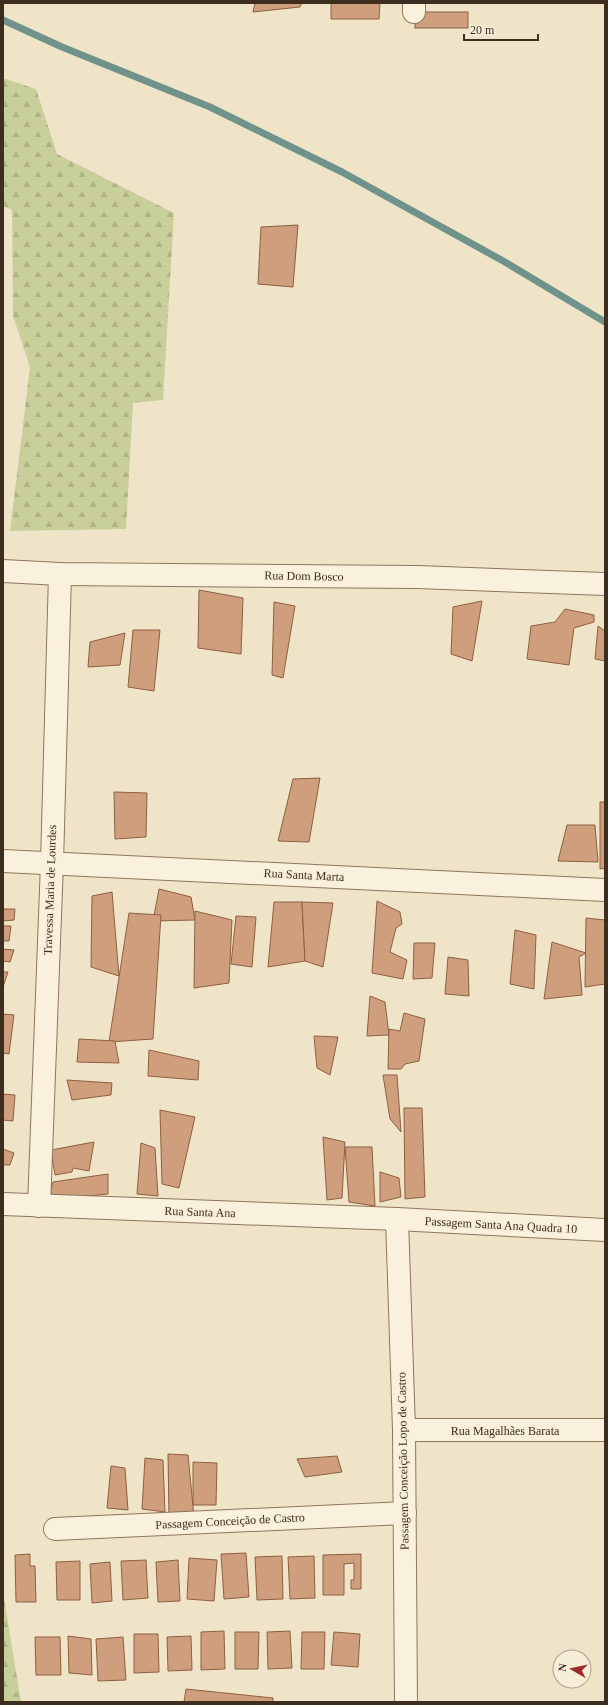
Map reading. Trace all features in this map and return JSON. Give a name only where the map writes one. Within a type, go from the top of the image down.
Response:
[{"type":"street","name":"Rua Dom Bosco","points":[[3,571],[60,574],[417,577],[605,584]]},
{"type":"street","name":"Travessa Maria de Lourdes","points":[[39,1206],[52,863],[60,574]]},
{"type":"street","name":"Rua Santa Marta","points":[[3,861],[605,890]]},
{"type":"street","name":"Rua Santa Ana","points":[[3,1204],[397,1219]]},
{"type":"street","name":"Passagem Santa Ana Quadra 10","points":[[397,1219],[605,1230]]},
{"type":"street","name":"Passagem Conceição Lopo de Castro","points":[[397,1219],[404,1430],[406,1702]]},
{"type":"street","name":"Rua Magalhães Barata","points":[[404,1430],[605,1430]]},
{"type":"street","name":"Passagem Conceição de Castro","points":[[55,1528],[405,1513]]},
{"type":"green space","points":[[3,78],[36,89],[57,154],[174,213],[163,400],[133,403],[126,529],[10,531],[30,367],[13,316],[12,210],[3,206]]},
{"type":"green space","points":[[3,1592],[21,1702],[3,1702]]},
{"type":"building","points":[[255,3],[302,3],[300,7],[253,12]]},
{"type":"building","points":[[331,3],[380,3],[379,19],[331,19]]},
{"type":"building","points":[[415,12],[468,12],[468,28],[415,28]]},
{"type":"building","points":[[298,225],[293,287],[258,284],[261,227]]},
{"type":"building","points":[[199,590],[243,598],[241,654],[198,648]]},
{"type":"building","points":[[482,601],[472,661],[451,654],[453,607]]},
{"type":"building","points":[[274,602],[295,606],[283,678],[272,675]]},
{"type":"building","points":[[565,609],[594,615],[594,622],[574,628],[569,665],[527,659],[531,626],[555,622]]},
{"type":"building","points":[[598,626],[605,631],[605,661],[595,659]]},
{"type":"building","points":[[133,630],[160,630],[154,691],[128,687]]},
{"type":"building","points":[[125,633],[120,665],[88,667],[90,642]]},
{"type":"building","points":[[320,778],[309,842],[278,841],[293,779]]},
{"type":"building","points":[[114,792],[147,793],[146,837],[115,839]]},
{"type":"building","points":[[600,802],[605,802],[605,868],[600,869]]},
{"type":"building","points":[[567,825],[595,825],[598,862],[558,861]]},
{"type":"building","points":[[159,889],[191,897],[195,920],[153,921]]},
{"type":"building","points":[[112,892],[119,976],[91,967],[92,896]]},
{"type":"building","points":[[377,901],[400,912],[402,924],[396,928],[390,952],[407,960],[403,979],[372,973]]},
{"type":"building","points":[[274,902],[302,902],[305,961],[268,967]]},
{"type":"building","points":[[302,902],[333,903],[323,967],[305,961]]},
{"type":"building","points":[[3,909],[15,909],[14,920],[3,921]]},
{"type":"building","points":[[195,911],[232,920],[229,983],[194,988]]},
{"type":"building","points":[[129,913],[161,915],[153,1039],[109,1042]]},
{"type":"building","points":[[236,916],[256,917],[252,967],[231,964]]},
{"type":"building","points":[[586,918],[605,920],[605,984],[585,987]]},
{"type":"building","points":[[3,926],[11,926],[9,941],[3,941]]},
{"type":"building","points":[[515,930],[536,935],[534,989],[510,984]]},
{"type":"building","points":[[552,942],[586,953],[579,957],[582,995],[544,999]]},
{"type":"building","points":[[414,943],[435,943],[432,978],[413,979]]},
{"type":"building","points":[[3,949],[14,950],[10,962],[3,961]]},
{"type":"building","points":[[448,957],[468,960],[469,996],[445,994]]},
{"type":"building","points":[[3,972],[8,972],[3,987]]},
{"type":"building","points":[[370,996],[385,1002],[389,1035],[367,1036]]},
{"type":"building","points":[[404,1013],[425,1019],[419,1061],[405,1064],[401,1069],[388,1069],[389,1029],[400,1031]]},
{"type":"building","points":[[3,1014],[14,1015],[9,1054],[3,1053]]},
{"type":"building","points":[[314,1036],[338,1037],[330,1075],[317,1068]]},
{"type":"building","points":[[79,1039],[115,1041],[119,1063],[77,1062]]},
{"type":"building","points":[[149,1050],[199,1061],[198,1080],[148,1076]]},
{"type":"building","points":[[383,1075],[397,1075],[401,1132],[390,1119]]},
{"type":"building","points":[[67,1080],[112,1083],[111,1095],[72,1100]]},
{"type":"building","points":[[3,1094],[15,1095],[13,1121],[3,1120]]},
{"type":"building","points":[[404,1108],[422,1108],[425,1197],[405,1199]]},
{"type":"building","points":[[160,1110],[195,1117],[179,1188],[162,1184]]},
{"type":"building","points":[[323,1137],[345,1142],[342,1198],[327,1200]]},
{"type":"building","points":[[94,1142],[89,1171],[73,1168],[72,1172],[55,1175],[51,1150]]},
{"type":"building","points":[[141,1143],[155,1148],[158,1196],[137,1194]]},
{"type":"building","points":[[345,1147],[372,1147],[375,1206],[349,1202]]},
{"type":"building","points":[[3,1149],[14,1153],[10,1165],[3,1165]]},
{"type":"building","points":[[380,1172],[399,1178],[401,1197],[380,1202]]},
{"type":"building","points":[[108,1174],[108,1194],[48,1200],[53,1182]]},
{"type":"building","points":[[168,1454],[188,1455],[194,1517],[169,1519]]},
{"type":"building","points":[[337,1456],[342,1472],[305,1477],[297,1459]]},
{"type":"building","points":[[145,1458],[163,1460],[165,1512],[142,1509]]},
{"type":"building","points":[[193,1462],[217,1463],[216,1505],[193,1505]]},
{"type":"building","points":[[111,1466],[125,1468],[128,1510],[107,1508]]},
{"type":"building","points":[[246,1553],[249,1597],[224,1599],[221,1554]]},
{"type":"building","points":[[30,1554],[30,1566],[35,1566],[36,1602],[16,1602],[15,1555]]},
{"type":"building","points":[[361,1554],[361,1589],[351,1589],[351,1580],[354,1580],[354,1563],[344,1564],[344,1595],[323,1595],[323,1555]]},
{"type":"building","points":[[282,1556],[283,1599],[257,1600],[255,1557]]},
{"type":"building","points":[[314,1556],[315,1598],[290,1599],[288,1557]]},
{"type":"building","points":[[189,1558],[217,1560],[214,1601],[187,1599]]},
{"type":"building","points":[[146,1560],[148,1598],[123,1600],[121,1561]]},
{"type":"building","points":[[178,1560],[180,1601],[158,1602],[156,1562]]},
{"type":"building","points":[[80,1561],[80,1600],[57,1600],[56,1562]]},
{"type":"building","points":[[110,1562],[112,1601],[92,1603],[90,1564]]},
{"type":"building","points":[[224,1631],[225,1669],[201,1670],[201,1632]]},
{"type":"building","points":[[290,1631],[292,1668],[268,1669],[267,1632]]},
{"type":"building","points":[[235,1632],[259,1632],[258,1669],[235,1669]]},
{"type":"building","points":[[302,1632],[325,1632],[324,1669],[301,1669]]},
{"type":"building","points":[[334,1632],[360,1634],[358,1667],[331,1665]]},
{"type":"building","points":[[134,1634],[158,1634],[159,1672],[134,1673]]},
{"type":"building","points":[[68,1636],[91,1639],[92,1675],[69,1673]]},
{"type":"building","points":[[191,1636],[192,1670],[168,1671],[167,1637]]},
{"type":"building","points":[[35,1637],[60,1637],[61,1675],[36,1675]]},
{"type":"building","points":[[123,1637],[126,1680],[98,1681],[96,1639]]},
{"type":"building","points":[[186,1689],[273,1698],[273,1702],[184,1702]]},
{"type":"waterway","points":[[3,20],[62,47],[210,107],[342,172],[505,262],[605,322]]}]
